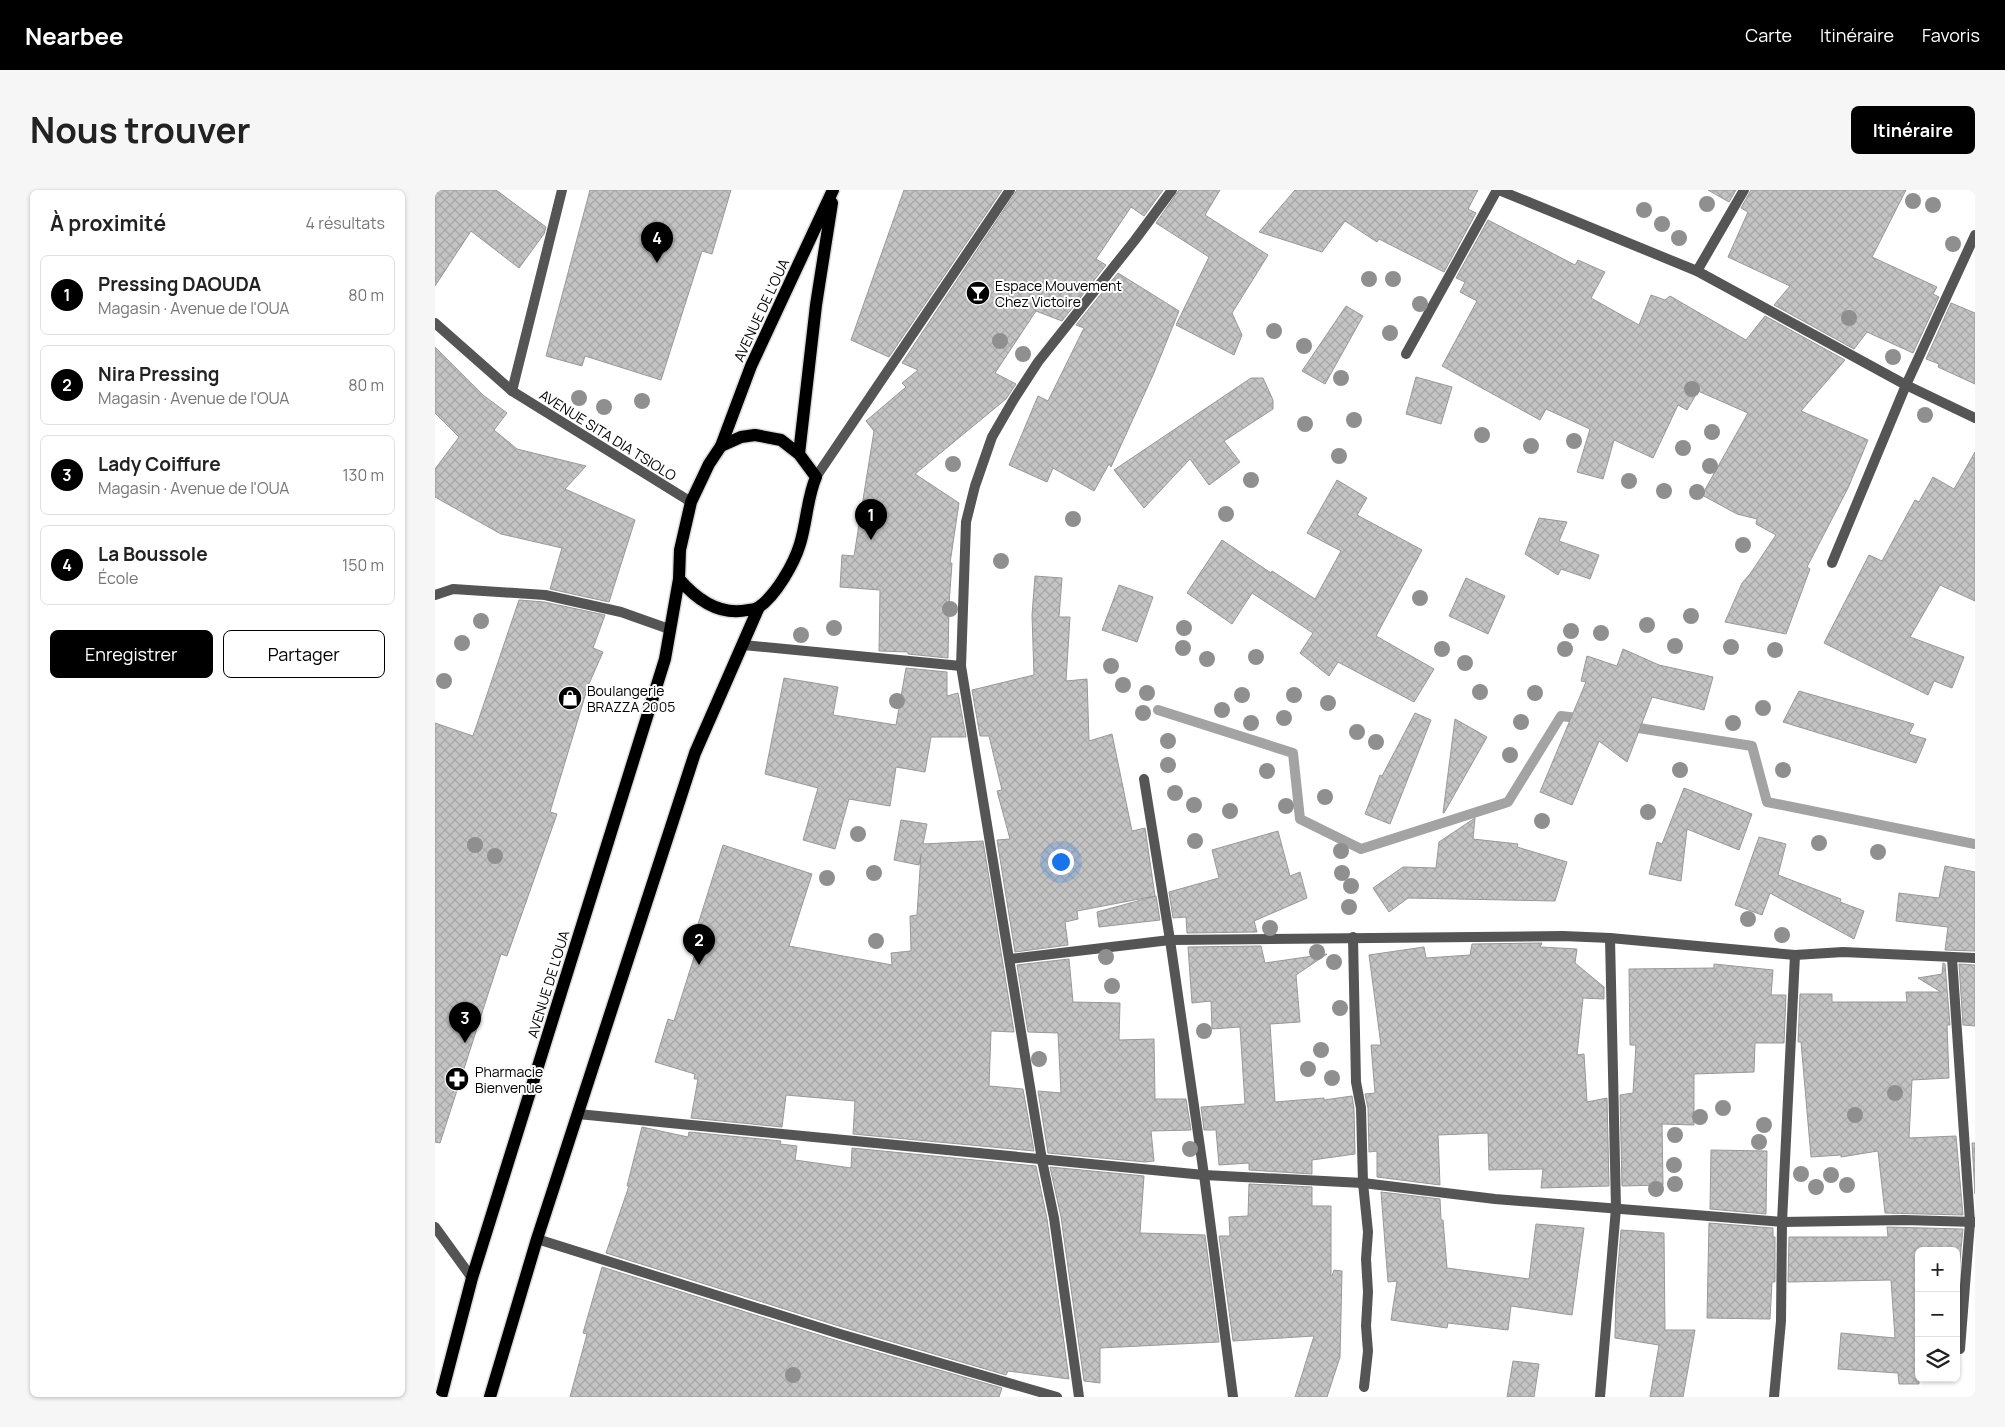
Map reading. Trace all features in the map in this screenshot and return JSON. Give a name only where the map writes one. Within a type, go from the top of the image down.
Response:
[{"type":"main road","name":"AVENUE DE L'OUA","points":[[721,446],[751,366],[834,190]]},
{"type":"main road","name":"AVENUE DE L'OUA","points":[[799,454],[816,305],[834,190]]},
{"type":"main road","points":[[490,1397],[537,1238],[695,753],[758,608],[773,592],[786,573],[800,545],[810,492],[815,477],[799,454],[781,440],[762,435],[741,437],[721,446],[705,472],[691,502],[680,550],[679,579],[696,597],[724,610],[738,612],[758,608]]},
{"type":"main road","name":"AVENUE DE L'OUA","points":[[441,1397],[472,1278],[649,715],[665,659],[679,579]]},
{"type":"street","points":[[512,391],[562,190]]},
{"type":"street","points":[[815,477],[1010,190]]},
{"type":"street","points":[[1079,1397],[1054,1218],[1042,1160],[961,666],[966,522],[975,486],[992,437],[1038,362],[1135,240],[1172,190]]},
{"type":"street","points":[[1405,354],[1498,190],[1697,271],[1906,385],[1975,418]]},
{"type":"street","points":[[1697,271],[1743,190]]},
{"type":"street","points":[[1831,564],[1906,385],[1975,235]]},
{"type":"street","name":"AVENUE SITA DIA TSIOLO","points":[[435,324],[512,391],[691,502]]},
{"type":"street","points":[[435,595],[453,589],[545,595],[621,612],[669,629]]},
{"type":"street","points":[[743,645],[961,666]]},
{"type":"street","points":[[1144,779],[1170,940],[1204,1175],[1233,1397]]},
{"type":"street","points":[[1010,959],[1170,940],[1563,936],[1610,938],[1795,955],[1843,952],[1975,958]]},
{"type":"street","points":[[1353,938],[1356,1082],[1361,1108],[1363,1183],[1368,1232],[1366,1259],[1368,1292],[1365,1326],[1368,1351],[1364,1388]]},
{"type":"street","points":[[1600,1397],[1616,1208],[1610,938]]},
{"type":"street","points":[[1774,1397],[1781,1321],[1782,1222],[1795,955]]},
{"type":"street","points":[[1952,958],[1972,1222],[1961,1349]]},
{"type":"street","points":[[578,1114],[1204,1175],[1363,1183],[1495,1199],[1782,1222],[1904,1220],[1972,1222]]},
{"type":"street","points":[[435,1227],[472,1278]]},
{"type":"street","points":[[537,1238],[840,1334],[1057,1397]]},
{"type":"building","points":[[435,190],[496,190],[546,227],[544,234],[519,268],[471,231],[435,286]]},
{"type":"building","points":[[590,190],[731,190],[712,254],[702,251],[661,380],[585,356],[582,366],[546,356]]},
{"type":"building","points":[[904,190],[1002,190],[889,357],[851,340]]},
{"type":"building","points":[[1017,190],[1163,190],[1144,216],[1131,207],[1096,259],[1106,265],[1062,321],[1036,311],[995,373],[1016,384],[1006,399],[915,474],[959,503],[950,563],[952,563],[948,658],[908,654],[908,652],[879,651],[880,590],[840,587],[842,555],[854,556],[874,431],[866,421],[906,387],[902,383],[918,370],[902,363]]},
{"type":"building","points":[[1179,190],[1220,190],[1205,215],[1268,255],[1232,313],[1242,335],[1234,355],[1176,325],[1209,257],[1156,223]]},
{"type":"building","points":[[1295,190],[1478,190],[1468,209],[1476,213],[1444,272],[1379,239],[1377,242],[1345,221],[1322,252],[1259,232]]},
{"type":"building","points":[[1708,190],[1736,190],[1729,202]]},
{"type":"building","points":[[1751,190],[1906,190],[1872,257],[1937,287],[1933,294],[1939,297],[1913,353],[1867,332],[1854,349],[1774,305],[1790,286],[1728,257],[1748,212],[1741,208]]},
{"type":"building","points":[[1488,220],[1575,265],[1578,260],[1605,272],[1591,298],[1639,325],[1651,295],[1665,300],[1670,296],[1746,340],[1765,316],[1845,360],[1801,411],[1868,440],[1848,488],[1807,567],[1810,569],[1786,634],[1725,622],[1742,583],[1776,535],[1756,524],[1757,519],[1737,514],[1702,495],[1748,413],[1698,391],[1687,410],[1678,405],[1653,458],[1614,440],[1603,479],[1577,472],[1590,429],[1546,409],[1540,420],[1442,366],[1477,301],[1460,292],[1465,282],[1456,278]]},
{"type":"building","points":[[1118,273],[1179,311],[1153,375],[1111,467],[1109,464],[1094,491],[1053,468],[1047,482],[1009,465],[1038,396],[1048,401],[1084,328],[1076,325]]},
{"type":"building","points":[[1951,303],[1975,313],[1975,384],[1938,367],[1939,364],[1926,359]]},
{"type":"building","points":[[1346,306],[1363,316],[1325,384],[1302,371]]},
{"type":"building","points":[[435,347],[483,395],[507,413],[494,430],[517,449],[586,466],[565,489],[635,520],[609,602],[550,589],[562,548],[501,534],[435,497],[435,469],[459,437],[435,413]]},
{"type":"building","points":[[1416,377],[1452,387],[1441,424],[1406,414]]},
{"type":"building","points":[[1251,378],[1263,378],[1273,400],[1273,409],[1224,441],[1240,462],[1209,485],[1190,459],[1144,508],[1114,470]]},
{"type":"building","points":[[1975,452],[1975,601],[1940,585],[1910,637],[1964,657],[1952,688],[1934,681],[1928,695],[1824,643],[1869,555],[1882,561],[1915,500],[1919,502],[1933,477],[1954,489]]},
{"type":"building","points":[[1337,480],[1367,498],[1357,515],[1422,550],[1376,636],[1434,669],[1414,702],[1338,662],[1329,676],[1300,653],[1313,633],[1252,593],[1232,624],[1187,593],[1222,540],[1271,573],[1272,571],[1315,599],[1341,551],[1307,533]]},
{"type":"building","points":[[1539,518],[1567,522],[1559,541],[1599,555],[1590,579],[1561,569],[1558,575],[1525,554]]},
{"type":"building","points":[[1035,576],[1062,578],[1059,617],[1070,617],[1066,681],[1087,679],[1089,741],[1112,734],[1132,831],[1145,828],[1155,896],[1077,911],[1078,919],[1065,922],[1068,945],[1015,952],[997,840],[1010,839],[997,791],[1002,790],[989,736],[980,736],[972,690],[1034,675],[1032,615]]},
{"type":"building","points":[[1466,578],[1505,596],[1488,634],[1449,616]]},
{"type":"building","points":[[1119,585],[1153,597],[1137,642],[1102,630]]},
{"type":"building","points":[[519,600],[544,602],[605,615],[593,648],[603,652],[588,686],[550,812],[557,814],[507,956],[501,954],[440,1143],[435,1142],[435,723],[473,736]]},
{"type":"building","points":[[1623,649],[1659,665],[1713,677],[1704,710],[1652,697],[1627,762],[1599,741],[1572,805],[1540,792],[1586,682],[1581,681],[1587,656],[1617,666]]},
{"type":"building","points":[[906,668],[947,672],[947,696],[958,693],[966,737],[931,737],[925,772],[896,767],[890,806],[849,799],[835,849],[803,840],[818,788],[765,774],[784,678],[838,687],[833,715],[896,725]]},
{"type":"building","points":[[1799,691],[1914,724],[1909,734],[1926,739],[1916,763],[1783,722]]},
{"type":"building","points":[[1415,713],[1431,720],[1390,824],[1365,814],[1380,775],[1382,776]]},
{"type":"building","points":[[1455,719],[1487,737],[1443,813]]},
{"type":"building","points":[[1684,788],[1752,814],[1739,850],[1687,829],[1681,881],[1649,874],[1657,842],[1662,844]]},
{"type":"building","points":[[1475,818],[1473,839],[1518,844],[1517,847],[1567,862],[1555,901],[1408,898],[1389,912],[1373,888],[1403,867],[1436,868],[1439,842]]},
{"type":"building","points":[[901,820],[927,824],[923,844],[983,841],[1014,1032],[991,1031],[989,1086],[1023,1089],[1034,1151],[853,1134],[855,1101],[786,1095],[782,1127],[691,1118],[698,1079],[694,1079],[695,1074],[655,1062],[668,1019],[674,1021],[700,938],[694,937],[723,845],[812,874],[789,946],[892,965],[891,953],[911,951],[910,916],[917,915],[921,854],[919,865],[894,860]]},
{"type":"building","points":[[1278,831],[1290,876],[1300,872],[1307,898],[1254,921],[1257,932],[1187,933],[1186,917],[1173,918],[1169,892],[1219,878],[1212,850]]},
{"type":"building","points":[[1759,837],[1786,844],[1778,875],[1841,899],[1840,902],[1864,911],[1854,939],[1770,893],[1762,915],[1735,905]]},
{"type":"building","points":[[1945,866],[1975,872],[1975,951],[1945,950],[1948,927],[1896,921],[1899,893],[1939,898]]},
{"type":"building","points":[[1156,896],[1160,920],[1099,927],[1097,912]]},
{"type":"building","points":[[1542,943],[1540,947],[1577,949],[1575,963],[1604,987],[1604,999],[1583,998],[1577,1055],[1584,1054],[1587,1102],[1607,1098],[1609,1186],[1541,1188],[1543,1169],[1489,1170],[1488,1133],[1438,1135],[1440,1185],[1377,1177],[1377,1151],[1369,1152],[1368,1108],[1365,1094],[1375,1093],[1371,1045],[1381,1045],[1369,955],[1424,947],[1426,958],[1470,955],[1472,944]]},
{"type":"building","points":[[1261,946],[1265,963],[1327,954],[1296,975],[1300,1022],[1270,1024],[1275,1102],[1324,1098],[1324,1100],[1352,1096],[1355,1154],[1312,1160],[1312,1174],[1249,1170],[1249,1163],[1219,1165],[1216,1130],[1204,1130],[1201,1107],[1245,1104],[1240,1027],[1212,1029],[1211,1001],[1192,1003],[1188,947]]},
{"type":"building","points":[[1069,959],[1073,1002],[1120,1003],[1119,1040],[1154,1039],[1155,1099],[1186,1099],[1191,1130],[1151,1131],[1154,1161],[1145,1162],[1048,1153],[1038,1091],[1061,1093],[1058,1033],[1028,1032],[1017,965]]},
{"type":"building","points":[[1943,963],[1945,964],[1950,1025],[1947,1025],[1949,1078],[1912,1080],[1909,1138],[1956,1136],[1963,1215],[1885,1213],[1878,1151],[1841,1157],[1841,1155],[1811,1157],[1801,1042],[1798,1042],[1800,994],[1832,994],[1832,1002],[1907,1002],[1906,992],[1941,992],[1918,978],[1942,974]]},
{"type":"building","points":[[1714,964],[1773,970],[1771,995],[1786,995],[1784,1043],[1755,1043],[1754,1072],[1694,1074],[1694,1125],[1662,1124],[1663,1185],[1622,1186],[1620,1095],[1633,1093],[1636,1045],[1630,1045],[1629,969],[1714,968]]},
{"type":"building","points":[[1959,964],[1975,965],[1975,1026],[1963,1025]]},
{"type":"building","points":[[642,1127],[688,1137],[689,1132],[781,1141],[780,1144],[797,1146],[795,1160],[851,1168],[852,1148],[1036,1166],[1047,1219],[1069,1379],[1008,1371],[1006,1375],[842,1327],[606,1253],[629,1186],[627,1186]]},
{"type":"building","points":[[1972,1143],[1975,1143],[1975,1194]]},
{"type":"building","points":[[1711,1150],[1767,1151],[1766,1214],[1710,1209]]},
{"type":"building","points":[[1050,1167],[1144,1176],[1140,1233],[1205,1235],[1219,1342],[1100,1348],[1100,1383],[1084,1381],[1061,1217]]},
{"type":"building","points":[[1249,1184],[1312,1187],[1312,1206],[1331,1206],[1331,1276],[1334,1270],[1342,1271],[1340,1357],[1327,1397],[1295,1397],[1314,1336],[1233,1341],[1219,1236],[1230,1236],[1229,1217],[1248,1216]]},
{"type":"building","points":[[1381,1192],[1440,1199],[1447,1268],[1529,1279],[1536,1224],[1584,1228],[1572,1315],[1511,1306],[1508,1330],[1448,1323],[1447,1328],[1391,1320],[1397,1281],[1388,1282]]},
{"type":"building","points":[[1709,1223],[1773,1228],[1773,1237],[1775,1237],[1775,1282],[1772,1282],[1770,1319],[1707,1318]]},
{"type":"building","points":[[1887,1227],[1963,1229],[1960,1259],[1960,1247],[1915,1247],[1915,1382],[1919,1382],[1919,1384],[1899,1384],[1898,1373],[1838,1369],[1841,1333],[1895,1338],[1891,1280],[1788,1282],[1789,1237],[1888,1237]]},
{"type":"building","points":[[1621,1230],[1664,1233],[1665,1330],[1695,1330],[1683,1397],[1650,1397],[1659,1345],[1615,1338],[1616,1291]]},
{"type":"building","points":[[602,1267],[838,1341],[1002,1388],[999,1397],[570,1397],[587,1334],[583,1333]]},
{"type":"building","points":[[1513,1361],[1539,1364],[1534,1397],[1507,1397]]},
{"type":"waterway","points":[[1158,710],[1293,753],[1300,819],[1361,849],[1508,802],[1561,716],[1585,719]]},
{"type":"waterway","points":[[1626,726],[1752,746],[1767,802],[1975,844]]},
{"type":"place","name":"La Boussole","points":[[657,263]]},
{"type":"place","name":"Espace Mouvement Chez Victoire","points":[[978,293]]},
{"type":"place","name":"Pressing DAOUDA","points":[[871,540]]},
{"type":"place","name":"Boulangerie BRAZZA 2005","points":[[570,698]]},
{"type":"place","name":"Nira Pressing","points":[[699,965]]},
{"type":"place","name":"Lady Coiffure","points":[[465,1043]]},
{"type":"place","name":"Pharmacie Bienvenue","points":[[457,1079]]}]
